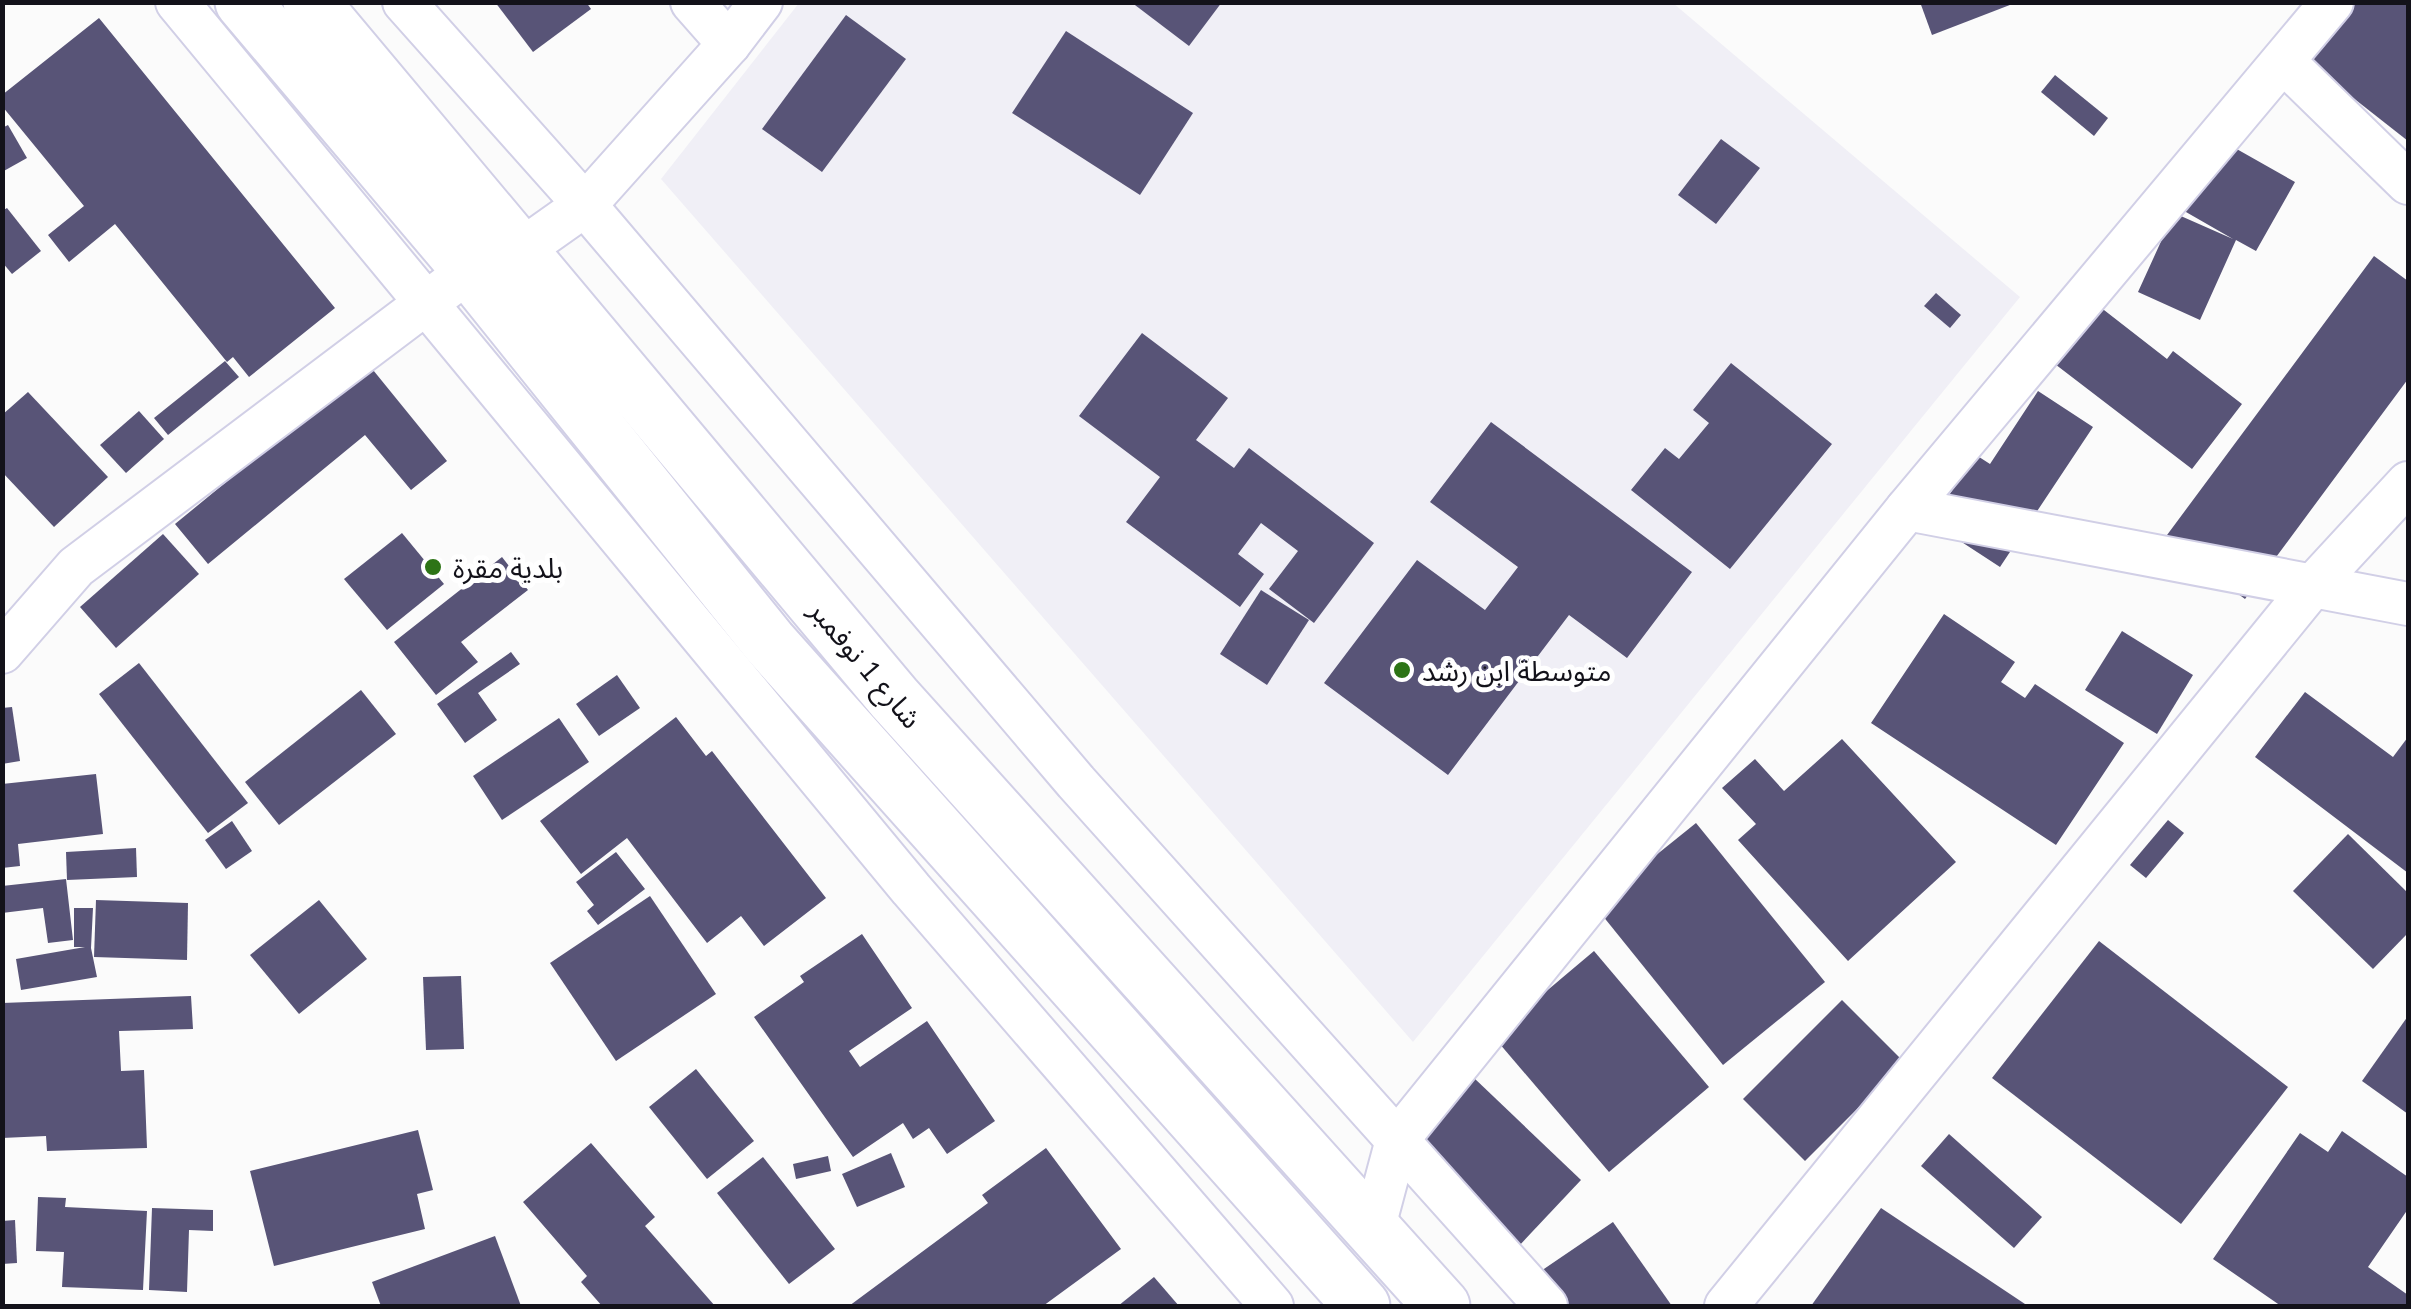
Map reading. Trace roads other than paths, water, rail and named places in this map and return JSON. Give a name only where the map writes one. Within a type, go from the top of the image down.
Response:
[{"type":"main road","name":"شارع 1 نوفمبر","points":[[243,2],[470,270],[769,642],[1362,1306]]},
{"type":"main road","name":"شارع 1 نوفمبر","points":[[311,2],[894,698],[1442,1306]]},
{"type":"street","points":[[178,2],[900,874],[1272,1306]]},
{"type":"street","points":[[404,2],[585,205],[1076,782],[1546,1306]]},
{"type":"street","points":[[692,2],[729,44]]},
{"type":"street","points":[[2,652],[76,568],[470,270],[520,251],[585,205],[729,44],[761,2]]},
{"type":"street","points":[[1374,1230],[1397,1140],[1907,509],[2332,2]]},
{"type":"street","points":[[2284,62],[2408,183]]},
{"type":"street","points":[[1726,1306],[2312,588],[2408,483]]},
{"type":"street","points":[[1907,509],[2408,604]]},
{"type":"street","points":[[900,874],[940,833]]},
{"type":"street","points":[[1027,1022],[1074,983],[1113,941]]},
{"type":"place","name":"بلدية مقرة","points":[[433,567]]},
{"type":"place","name":"متوسطة ابن رشد","points":[[1402,670]]}]
